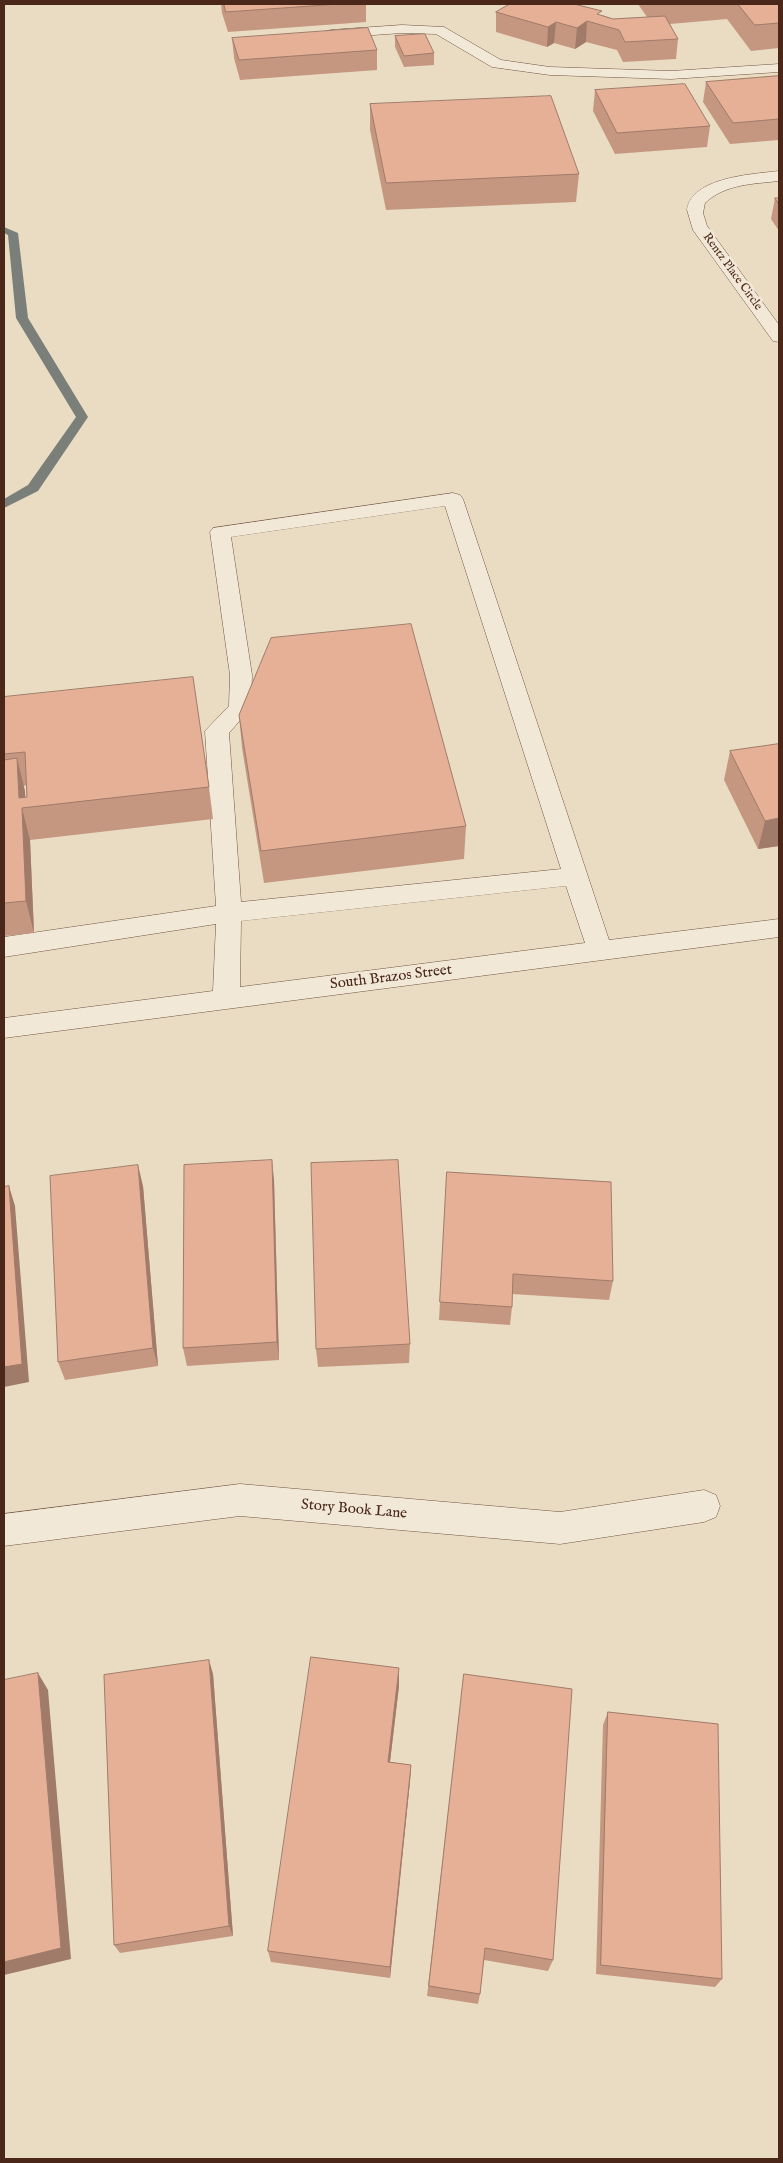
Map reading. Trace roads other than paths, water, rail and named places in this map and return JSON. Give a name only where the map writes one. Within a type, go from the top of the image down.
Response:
[{"type":"street","points":[[315,35],[439,30],[498,64],[550,71],[671,75],[779,68]]},
{"type":"street","name":"Rentz Place Circle","points":[[779,176],[727,183],[714,189],[698,201],[694,213],[699,226],[779,337]]},
{"type":"street","points":[[226,999],[229,913],[217,731],[240,708],[241,674],[220,532],[453,499],[600,951]]},
{"type":"street","points":[[4,948],[229,913],[576,876]]},
{"type":"street","name":"South Brazos Street","points":[[4,1028],[779,928]]},
{"type":"street","name":"Story Book Lane","points":[[4,1530],[240,1500],[560,1528],[704,1506]]},
{"type":"waterway","points":[[4,230],[13,233],[22,318],[82,417],[33,488],[4,504]]}]
